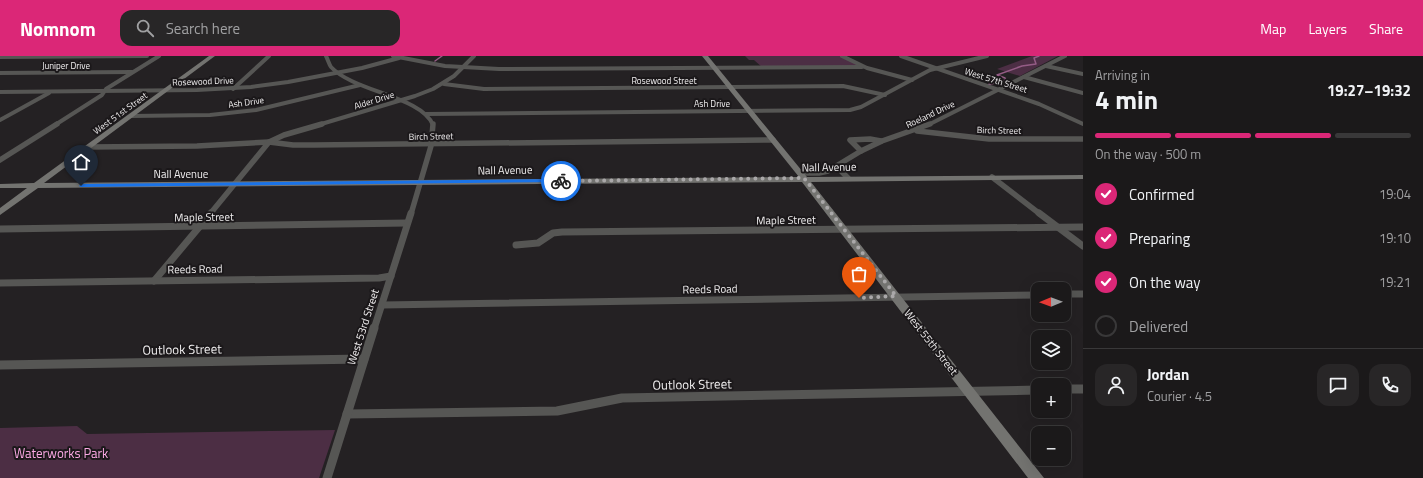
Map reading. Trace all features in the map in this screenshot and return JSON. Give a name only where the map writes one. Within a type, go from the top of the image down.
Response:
[{"type":"street","points":[[0,57],[148,56]]},
{"type":"street","points":[[0,160],[102,95],[104,91],[158,56]]},
{"type":"street","name":"West 51st Street","points":[[0,212],[212,56]]},
{"type":"street","points":[[233,88],[269,56]]},
{"type":"street","points":[[326,56],[328,62],[339,72],[360,84],[416,107],[426,114]]},
{"type":"street","points":[[392,56],[430,64],[530,69],[862,67]]},
{"type":"street","name":"Rosewood Drive","points":[[0,92],[233,88],[288,82],[372,66],[404,56]]},
{"type":"street","name":"Alder Drive","points":[[269,142],[284,135],[400,100],[444,84],[466,67],[474,56]]},
{"type":"street","name":"West 55th Street","points":[[705,56],[802,176],[1037,478]]},
{"type":"street","points":[[842,56],[862,67],[912,80]]},
{"type":"street","name":"West 57th Street","points":[[901,56],[935,69],[1045,105],[1083,124]]},
{"type":"street","points":[[962,56],[973,59]]},
{"type":"street","name":"Ash Drive","points":[[426,114],[850,110],[861,107],[935,69],[987,56]]},
{"type":"street","name":"Roeland Drive","points":[[802,176],[828,171],[861,151],[882,141],[927,126],[1064,56]]},
{"type":"street","points":[[1046,66],[1083,74]]},
{"type":"street","name":"Juniper Drive","points":[[0,73],[132,72]]},
{"type":"street","points":[[1024,77],[1083,93]]},
{"type":"street","name":"Ash Drive","points":[[131,116],[199,115],[255,110],[291,103],[360,84]]},
{"type":"street","name":"Rosewood Street","points":[[444,84],[484,89],[843,86],[885,95]]},
{"type":"street","points":[[0,120],[51,92]]},
{"type":"street","name":"West 53rd Street","points":[[327,478],[432,144],[435,129],[434,124],[426,114]]},
{"type":"street","points":[[927,126],[937,133]]},
{"type":"street","name":"Birch Street","points":[[915,131],[989,139],[1083,139]]},
{"type":"street","points":[[861,151],[850,142],[850,140],[870,139],[882,141]]},
{"type":"street","name":"Birch Street","points":[[88,147],[197,146],[269,142],[293,145],[773,140]]},
{"type":"street","points":[[154,281],[269,142]]},
{"type":"street","points":[[839,165],[841,171],[848,178]]},
{"type":"street","name":"Nall Avenue","points":[[0,186],[420,182],[802,176],[848,178],[1083,177]]},
{"type":"street","points":[[992,177],[1083,246]]},
{"type":"street","name":"Maple Street","points":[[0,229],[407,223]]},
{"type":"street","name":"Maple Street","points":[[516,245],[538,243],[553,233],[562,232],[1083,227]]},
{"type":"street","name":"Reeds Road","points":[[0,283],[379,278],[391,276]]},
{"type":"street","points":[[1071,294],[1083,294]]},
{"type":"street","name":"Reeds Road","points":[[382,304],[1031,295]]},
{"type":"street","name":"Outlook Street","points":[[0,365],[364,359]]},
{"type":"street","points":[[1071,389],[1083,389]]},
{"type":"street","name":"Outlook Street","points":[[347,414],[557,411],[622,398],[1031,390]]},
{"type":"green space","points":[[745,56],[841,56],[862,67],[763,68],[754,60],[749,60]]},
{"type":"green space","points":[[1032,56],[1058,56],[1020,76],[997,69]]},
{"type":"green space","name":"Waterworks Park","points":[[77,426],[87,434],[335,430],[319,478],[0,478],[0,428]]},
{"type":"waterway","points":[[435,61],[442,56]]},
{"type":"waterway","points":[[987,85],[1006,80],[1005,78],[997,75],[1022,66],[1036,64],[1034,58],[1039,56]]},
{"type":"way so far","points":[[561,181],[804,178],[896,296],[859,298]]},
{"type":"route","points":[[81,186],[561,181]]}]
